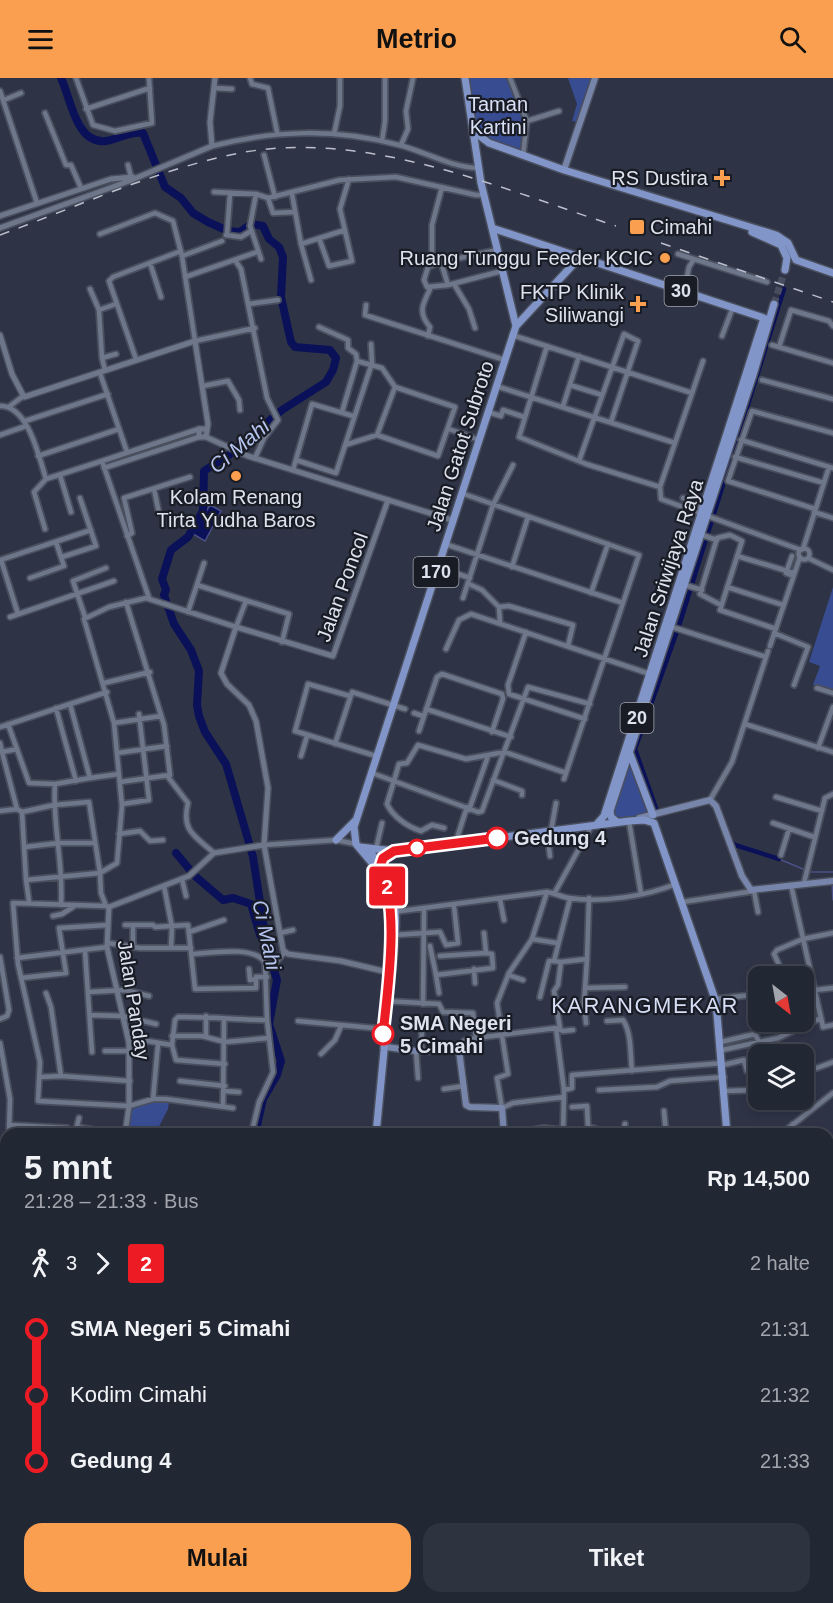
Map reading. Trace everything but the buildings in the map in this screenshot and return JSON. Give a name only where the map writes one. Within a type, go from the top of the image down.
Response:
[{"type":"main road","points":[[465,78],[478,168],[516,326],[580,257]]},
{"type":"main road","points":[[564,170],[595,78]]},
{"type":"main road","points":[[473,131],[489,143],[564,170],[782,237],[790,245],[794,259],[833,273]]},
{"type":"main road","points":[[475,152],[478,147],[489,143]]},
{"type":"main road","points":[[706,214],[777,241],[785,251],[785,270]]},
{"type":"main road","name":"30","points":[[492,228],[764,318]]},
{"type":"main road","name":"Jalan Sriwijaya Raya","points":[[705,513],[737,439],[774,304]]},
{"type":"main road","points":[[512,312],[518,317],[525,317]]},
{"type":"main road","name":"Jalan Sriwijaya Raya","points":[[617,822],[611,817],[610,811],[673,627],[764,318]]},
{"type":"main road","name":"Jalan Gatot Subroto","points":[[361,847],[354,834],[356,819],[516,326]]},
{"type":"main road","name":"Jalan Sriwijaya Raya","points":[[594,825],[604,816],[651,675],[673,627]]},
{"type":"main road","points":[[630,754],[653,815]]},
{"type":"main road","points":[[629,821],[710,800],[716,806],[745,882],[754,891],[791,885],[804,880],[832,882]]},
{"type":"main road","name":"170","points":[[336,840],[356,819]]},
{"type":"main road","points":[[361,847],[394,851],[629,821],[648,820],[657,826],[715,999],[722,1046],[727,1128]]},
{"type":"main road","points":[[361,847],[379,867],[393,912],[385,1049],[377,1128]]},
{"type":"main road","points":[[379,867],[385,856],[394,851]]},
{"type":"main road","points":[[385,1049],[384,1029],[388,1002]]},
{"type":"main road","points":[[385,1049],[459,1050],[464,1105],[502,1108],[505,1128]]},
{"type":"street","points":[[76,78],[93,125],[115,131],[150,124],[153,115],[148,78]]},
{"type":"street","points":[[212,146],[210,122],[216,78]]},
{"type":"street","points":[[250,78],[252,84],[267,88],[277,132]]},
{"type":"street","points":[[334,134],[340,106],[340,78]]},
{"type":"street","points":[[381,141],[385,121],[384,78]]},
{"type":"street","points":[[400,145],[408,129],[406,111],[413,78]]},
{"type":"street","points":[[510,78],[527,122],[523,154]]},
{"type":"street","points":[[86,109],[150,88]]},
{"type":"street","points":[[214,88],[232,89]]},
{"type":"street","points":[[0,90],[37,203]]},
{"type":"street","points":[[3,100],[21,93]]},
{"type":"street","points":[[527,122],[559,111]]},
{"type":"street","points":[[45,113],[66,165],[71,165],[81,188]]},
{"type":"street","points":[[0,216],[111,179],[131,177],[151,171],[212,146],[277,132],[334,134],[381,141],[400,145],[457,166],[478,168]]},
{"type":"street","points":[[264,155],[275,197]]},
{"type":"street","points":[[120,169],[128,167],[131,177]]},
{"type":"street","points":[[0,228],[129,181],[144,173]]},
{"type":"street","points":[[214,192],[256,194],[268,198],[349,179],[396,177],[484,195]]},
{"type":"street","points":[[319,238],[329,266],[352,261],[340,205],[349,179]]},
{"type":"street","points":[[432,264],[432,225],[442,187]]},
{"type":"street","points":[[230,194],[229,224],[226,234],[241,237],[251,230]]},
{"type":"street","points":[[256,194],[251,230],[261,259]]},
{"type":"street","points":[[292,194],[300,244],[311,279]]},
{"type":"street","points":[[268,198],[273,213],[294,212]]},
{"type":"street","points":[[100,234],[159,214],[174,223],[182,254],[203,386],[208,424],[206,437]]},
{"type":"street","points":[[300,244],[345,230]]},
{"type":"street","points":[[136,359],[116,304],[111,279],[150,263],[222,241]]},
{"type":"street","points":[[430,289],[424,280],[426,270],[432,264],[497,250]]},
{"type":"street","points":[[185,277],[257,252]]},
{"type":"street","points":[[678,254],[767,282]]},
{"type":"street","points":[[684,292],[689,267],[694,259]]},
{"type":"street","points":[[235,260],[241,269],[255,328],[267,398],[278,422],[266,434],[255,458]]},
{"type":"street","points":[[441,262],[451,285],[469,309],[475,327]]},
{"type":"street","points":[[150,263],[161,297]]},
{"type":"street","points":[[430,289],[502,271]]},
{"type":"street","points":[[90,289],[99,310],[103,373],[127,452]]},
{"type":"street","points":[[428,336],[430,327],[423,319],[422,311],[430,289]]},
{"type":"street","points":[[249,304],[278,300]]},
{"type":"street","points":[[99,310],[116,304]]},
{"type":"street","points":[[366,305],[365,315],[505,360]]},
{"type":"street","points":[[722,336],[733,307]]},
{"type":"street","points":[[779,347],[791,310],[829,321],[833,326]]},
{"type":"street","points":[[319,327],[348,340],[348,348],[354,353],[357,361],[342,412]]},
{"type":"street","points":[[0,406],[10,406],[22,396],[103,373],[136,359],[195,341],[255,328]]},
{"type":"street","points":[[579,461],[624,334],[638,340],[611,422]]},
{"type":"street","points":[[0,335],[22,396]]},
{"type":"street","points":[[513,335],[692,393]]},
{"type":"street","points":[[296,460],[336,473],[372,363],[371,344]]},
{"type":"street","points":[[772,345],[833,363]]},
{"type":"street","points":[[547,346],[518,434],[521,440],[660,487]]},
{"type":"street","points":[[102,358],[116,354]]},
{"type":"street","points":[[563,406],[579,356]]},
{"type":"street","points":[[345,445],[377,435],[438,456],[455,406],[395,387],[382,368],[372,363],[357,361]]},
{"type":"street","points":[[703,361],[660,487],[661,499],[802,549],[809,552],[808,558]]},
{"type":"street","points":[[762,380],[833,399]]},
{"type":"street","points":[[203,386],[228,381],[239,400],[240,410]]},
{"type":"street","points":[[570,385],[602,395]]},
{"type":"street","points":[[496,386],[675,443]]},
{"type":"street","points":[[377,435],[395,387]]},
{"type":"street","points":[[0,435],[108,394]]},
{"type":"street","points":[[293,470],[312,404],[353,416]]},
{"type":"street","points":[[10,406],[26,424],[46,479]]},
{"type":"street","points":[[488,412],[501,416],[503,410],[524,417]]},
{"type":"street","points":[[833,433],[754,411],[750,413],[737,439],[729,484],[833,518]]},
{"type":"street","points":[[38,456],[119,429]]},
{"type":"street","points":[[45,529],[33,494],[46,479],[199,429],[206,429]]},
{"type":"street","points":[[199,429],[199,437]]},
{"type":"street","points":[[449,429],[479,440]]},
{"type":"street","points":[[104,468],[199,437],[206,437],[255,458],[452,520]]},
{"type":"street","points":[[710,800],[732,762],[814,511],[831,468],[737,439]]},
{"type":"street","points":[[735,457],[824,483]]},
{"type":"street","points":[[102,461],[149,598]]},
{"type":"street","points":[[463,598],[494,505],[513,465]]},
{"type":"street","points":[[60,475],[71,512]]},
{"type":"street","points":[[127,536],[132,533],[123,499],[190,477]]},
{"type":"street","points":[[154,489],[159,513]]},
{"type":"street","points":[[461,493],[639,555],[564,779]]},
{"type":"street","points":[[62,557],[96,546],[80,498]]},
{"type":"street","points":[[683,498],[700,504],[705,513]]},
{"type":"street","name":"Jalan Poncol","points":[[236,627],[331,657],[335,654],[388,500]]},
{"type":"street","points":[[512,567],[528,517]]},
{"type":"street","points":[[18,614],[1,560],[91,530]]},
{"type":"street","points":[[701,535],[714,539],[726,535],[741,540],[721,611],[775,631],[808,647],[794,685]]},
{"type":"street","points":[[714,539],[702,590],[703,598],[722,605]]},
{"type":"street","points":[[30,578],[64,566],[56,542]]},
{"type":"street","points":[[445,544],[623,603]]},
{"type":"street","points":[[591,593],[608,544]]},
{"type":"street","points":[[737,556],[787,571],[786,574],[793,575]]},
{"type":"street","points":[[787,571],[792,556]]},
{"type":"street","points":[[800,557],[833,569]]},
{"type":"street","points":[[188,612],[204,563]]},
{"type":"street","points":[[438,567],[470,581],[482,590],[499,607],[500,622]]},
{"type":"street","points":[[26,880],[100,873],[117,862],[122,804],[114,723],[107,692],[83,622],[85,617],[76,594],[74,580],[106,568]]},
{"type":"street","points":[[10,617],[114,581]]},
{"type":"street","points":[[197,585],[291,615],[282,642]]},
{"type":"street","points":[[684,585],[702,590]]},
{"type":"street","points":[[727,587],[783,605]]},
{"type":"street","points":[[85,617],[126,602],[149,598],[165,606],[236,627]]},
{"type":"street","points":[[246,601],[222,673],[227,684],[249,705],[256,721],[268,788],[264,845],[285,952]]},
{"type":"street","points":[[126,602],[150,672],[161,716],[167,746],[168,777],[188,803],[184,818],[188,828],[213,853]]},
{"type":"street","points":[[499,607],[509,606],[573,625],[568,646]]},
{"type":"street","points":[[447,649],[458,622],[471,614],[651,675]]},
{"type":"street","points":[[673,627],[768,651]]},
{"type":"street","points":[[526,632],[508,689],[512,696],[585,718]]},
{"type":"street","points":[[104,683],[150,672]]},
{"type":"street","points":[[419,731],[439,675],[499,692],[503,699],[492,732]]},
{"type":"street","points":[[350,696],[307,685],[295,729],[307,736],[376,756]]},
{"type":"street","points":[[371,773],[468,809],[482,811],[529,686],[590,704]]},
{"type":"street","points":[[817,688],[833,693]]},
{"type":"street","points":[[0,727],[107,692]]},
{"type":"street","points":[[335,744],[353,692],[405,709]]},
{"type":"street","points":[[70,704],[90,778]]},
{"type":"street","points":[[818,748],[833,706]]},
{"type":"street","points":[[56,708],[76,781]]},
{"type":"street","points":[[426,709],[511,737]]},
{"type":"street","points":[[414,713],[423,716]]},
{"type":"street","points":[[114,723],[140,717],[161,716]]},
{"type":"street","points":[[122,804],[148,801],[140,717]]},
{"type":"street","points":[[8,724],[29,783],[56,784],[119,774]]},
{"type":"street","points":[[745,724],[833,752]]},
{"type":"street","points":[[301,756],[307,736]]},
{"type":"street","points":[[0,743],[20,811],[29,901]]},
{"type":"street","points":[[444,828],[432,825],[420,831],[392,814],[387,804],[399,763],[407,763],[420,744],[466,759],[506,752],[566,773]]},
{"type":"street","points":[[117,753],[167,746]]},
{"type":"street","points":[[2,752],[17,749]]},
{"type":"street","points":[[460,843],[458,835],[488,756]]},
{"type":"street","points":[[120,782],[168,777]]},
{"type":"street","points":[[493,780],[514,786],[521,790],[522,795]]},
{"type":"street","points":[[56,784],[54,805],[63,878],[61,905]]},
{"type":"street","points":[[804,880],[825,798],[833,794]]},
{"type":"street","points":[[776,797],[822,811]]},
{"type":"street","points":[[0,811],[20,811],[89,802],[101,893],[107,907]]},
{"type":"street","points":[[550,856],[549,831],[556,803]]},
{"type":"street","points":[[629,821],[641,894]]},
{"type":"street","points":[[375,850],[382,823]]},
{"type":"street","points":[[772,823],[814,837]]},
{"type":"street","points":[[558,895],[594,825]]},
{"type":"street","points":[[780,855],[789,829]]},
{"type":"street","points":[[119,834],[140,831],[150,841],[163,840]]},
{"type":"street","points":[[233,1108],[153,1099],[129,1106],[38,1101],[40,1062],[17,958],[13,903],[107,907],[182,879],[197,869],[213,853],[264,845],[336,840],[361,847]]},
{"type":"street","points":[[25,847],[58,843],[95,843]]},
{"type":"street","points":[[182,879],[186,896]]},
{"type":"street","points":[[393,912],[424,910],[547,892],[570,899],[641,894],[676,884]]},
{"type":"street","points":[[791,885],[823,1027],[833,1025]]},
{"type":"street","points":[[164,886],[172,927],[171,948]]},
{"type":"street","points":[[683,902],[754,891],[758,912]]},
{"type":"street","points":[[547,892],[532,939],[508,975],[497,1003],[508,1074],[497,1077],[502,1108],[513,1103],[564,1097]]},
{"type":"street","points":[[500,898],[504,920]]},
{"type":"street","points":[[586,1023],[585,988],[589,898]]},
{"type":"street","points":[[554,961],[570,899]]},
{"type":"street","points":[[53,916],[62,914],[75,906]]},
{"type":"street","points":[[393,939],[423,932],[440,932],[447,945],[458,943],[454,906]]},
{"type":"street","name":"Jalan Panday","points":[[107,907],[108,945],[116,991],[129,1038],[129,1106],[126,1128]]},
{"type":"street","points":[[423,1004],[426,963],[423,932],[424,910]]},
{"type":"street","points":[[189,932],[224,920]]},
{"type":"street","points":[[21,978],[65,973],[64,952],[58,928],[108,925]]},
{"type":"street","points":[[125,925],[172,927],[188,925],[195,989],[256,988],[256,979]]},
{"type":"street","points":[[133,925],[133,947]]},
{"type":"street","points":[[280,933],[293,930]]},
{"type":"street","points":[[484,933],[486,952]]},
{"type":"street","points":[[780,966],[776,952],[803,939],[833,933]]},
{"type":"street","points":[[532,939],[557,943]]},
{"type":"street","points":[[17,958],[85,951],[108,945],[250,953],[262,957],[266,964],[267,1020],[273,1072],[259,1102],[253,1128]]},
{"type":"street","points":[[430,946],[440,993]]},
{"type":"street","points":[[85,951],[92,1052]]},
{"type":"street","points":[[266,964],[275,963],[285,952]]},
{"type":"street","points":[[285,952],[341,961],[389,976]]},
{"type":"street","points":[[436,975],[493,968],[492,954],[486,952],[440,956]]},
{"type":"street","points":[[0,957],[2,983],[9,1010],[7,1016],[0,1019]]},
{"type":"street","points":[[540,997],[549,961],[587,960]]},
{"type":"street","points":[[561,962],[558,985],[554,991],[564,1090],[563,1128]]},
{"type":"street","points":[[810,965],[816,964]]},
{"type":"street","points":[[249,969],[250,980],[267,977]]},
{"type":"street","points":[[474,969],[475,983]]},
{"type":"street","points":[[508,975],[523,980]]},
{"type":"street","points":[[585,988],[625,987]]},
{"type":"street","points":[[815,988],[833,988]]},
{"type":"street","points":[[89,992],[125,990],[149,996]]},
{"type":"street","points":[[46,993],[51,1007],[61,1076]]},
{"type":"street","points":[[715,999],[748,995]]},
{"type":"street","points":[[388,1002],[440,1004],[442,1012],[473,1012],[476,1038]]},
{"type":"street","points":[[90,1015],[122,1016],[156,1024]]},
{"type":"street","points":[[225,1065],[176,1060],[172,1036],[176,1018],[206,1016],[224,1020],[267,1020]]},
{"type":"street","points":[[206,1016],[206,1036]]},
{"type":"street","points":[[722,1046],[770,1040],[821,1018]]},
{"type":"street","points":[[223,1106],[224,1020]]},
{"type":"street","points":[[607,1021],[623,1020],[625,1023],[629,1032],[632,1071]]},
{"type":"street","points":[[298,1021],[384,1029]]},
{"type":"street","points":[[321,1054],[335,1040],[341,1026]]},
{"type":"street","points":[[418,1078],[422,1027]]},
{"type":"street","points":[[459,1050],[464,1041],[476,1038],[558,1028],[563,1031],[573,1030]]},
{"type":"street","points":[[722,1046],[755,1034],[759,1042]]},
{"type":"street","points":[[172,1036],[206,1036],[225,1042],[269,1038]]},
{"type":"street","points":[[129,1038],[172,1045]]},
{"type":"street","points":[[770,1040],[770,1044]]},
{"type":"street","points":[[0,1043],[2,1074],[10,1099],[9,1125],[67,1128]]},
{"type":"street","points":[[153,1099],[158,1044]]},
{"type":"street","points":[[105,1051],[130,1051]]},
{"type":"street","points":[[564,1090],[571,1089],[572,1075],[723,1064],[744,1060],[748,1071]]},
{"type":"street","points":[[814,1068],[833,1062]]},
{"type":"street","points":[[40,1077],[61,1076],[129,1081]]},
{"type":"street","points":[[599,1090],[657,1087],[670,1081],[723,1077]]},
{"type":"street","points":[[180,1081],[239,1092]]},
{"type":"street","points":[[444,1089],[464,1086]]},
{"type":"street","points":[[724,1091],[748,1090]]},
{"type":"street","points":[[788,1128],[833,1093]]},
{"type":"street","points":[[572,1107],[587,1106],[588,1127],[592,1128]]},
{"type":"street","points":[[664,1111],[665,1128]]},
{"type":"street","points":[[79,1118],[77,1127],[83,1128]]},
{"type":"street","points":[[625,1124],[625,1128]]},
{"type":"street","points":[[793,1124],[794,1128]]},
{"type":"green space","name":"Taman Kartini","points":[[467,78],[506,78],[515,95],[524,122],[521,151],[480,136],[475,127]]},
{"type":"green space","points":[[568,78],[593,78],[579,122],[572,121],[577,104]]},
{"type":"green space","points":[[833,587],[833,692],[813,685],[820,666],[809,662]]},
{"type":"green space","points":[[629,761],[648,815],[608,819]]},
{"type":"green space","points":[[153,1099],[169,1101],[168,1109],[158,1128],[127,1128],[130,1106]]},
{"type":"shaded area","points":[[210,505],[221,511],[205,541],[193,534]]},
{"type":"waterway","name":"Ci Mahi","points":[[61,78],[76,119],[88,136],[106,141],[133,133],[143,133],[165,187],[181,198],[193,213],[228,231],[240,232],[251,224],[263,226],[269,239],[279,247],[283,257],[281,297],[291,342],[295,347],[330,350],[336,358],[333,370],[326,382],[282,410],[229,455],[204,471],[203,511],[188,537],[171,550],[162,579],[166,590],[164,595],[174,624],[191,650],[199,671],[197,705],[199,716],[205,732],[226,764],[245,829],[253,857],[267,947],[277,980],[269,1024],[281,1061],[277,1075],[263,1099],[256,1128]]},
{"type":"waterway","points":[[657,811],[635,749],[679,626],[784,289]]},
{"type":"waterway","points":[[731,841],[735,845],[779,859]]},
{"type":"waterway","points":[[176,853],[195,876],[223,900],[233,898],[251,904],[260,935]]},
{"type":"waterway","points":[[779,859],[810,872],[833,872]]},
{"type":"waterway","points":[[832,883],[833,900]]},
{"type":"tunnel","points":[[774,304],[785,270]]},
{"type":"railway","points":[[0,235],[121,188],[183,167],[245,152],[292,148],[339,149],[386,156],[434,167],[480,180],[616,226]]},
{"type":"railway","points":[[661,243],[833,302]]},
{"type":"bus line","name":"2","points":[[383,1034],[391,912],[388,890],[379,870],[382,859],[394,851],[497,838]]},
{"type":"place","name":"RS Dustira","points":[[722,178]]},
{"type":"place","name":"Cimahi","points":[[637,227]]},
{"type":"place","name":"Ruang Tunggu Feeder KCIC","points":[[665,258]]},
{"type":"place","name":"FKTP Klinik Siliwangi","points":[[638,304]]},
{"type":"place","name":"Kolam Renang Tirta Yudha Baros","points":[[236,476]]},
{"type":"place","name":"Gedung 4","points":[[497,838]]},
{"type":"place","name":"SMA Negeri 5 Cimahi","points":[[383,1034]]},
{"type":"district","name":"KARANGMEKAR","points":[[645,1005]]}]
